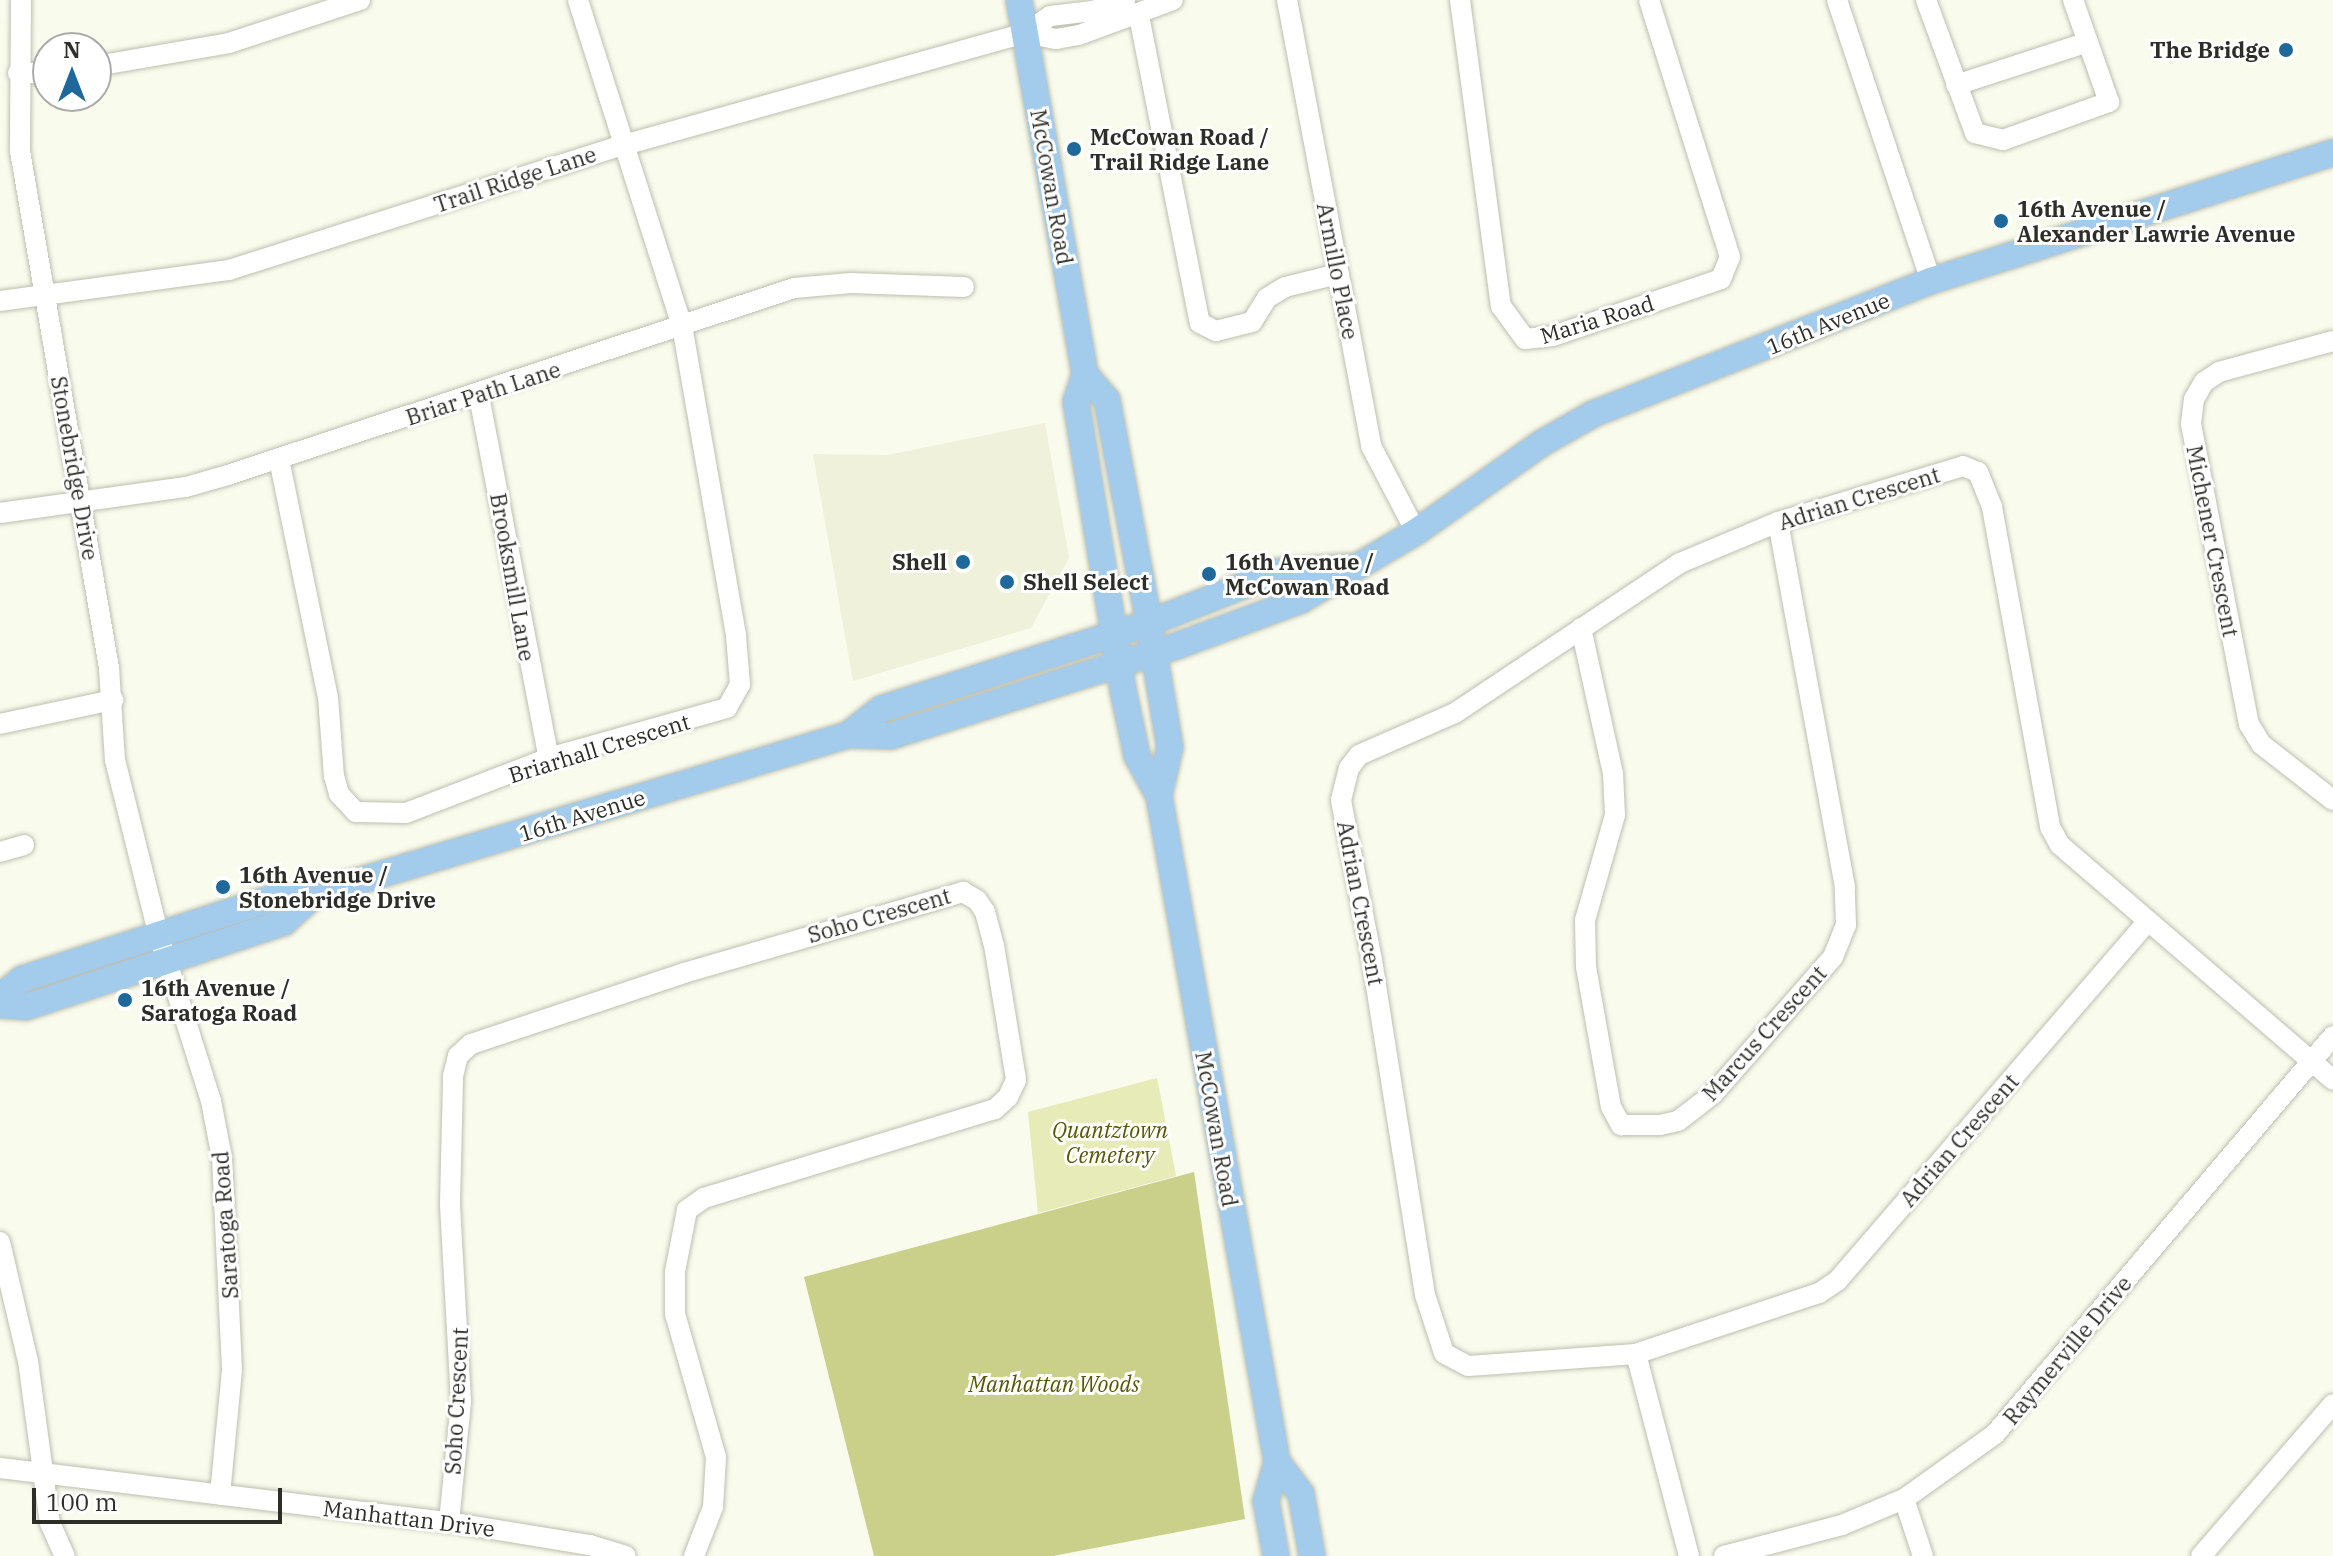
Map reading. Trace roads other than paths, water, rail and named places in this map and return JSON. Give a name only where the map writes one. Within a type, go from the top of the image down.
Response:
[{"type":"main road","name":"McCowan Road","points":[[1019,0],[1085,374],[1076,402],[1119,666],[1137,756],[1159,796],[1277,1462],[1266,1501],[1276,1556]]},
{"type":"main road","name":"16th Avenue","points":[[0,997],[22,979],[276,897],[315,894],[848,735],[891,736],[1154,654],[1301,600],[1416,532],[1542,443],[1593,414],[1931,281],[2333,153]]},
{"type":"main road","name":"McCowan Road","points":[[1085,374],[1107,400],[1149,623],[1170,747],[1159,796]]},
{"type":"main road","name":"16th Avenue","points":[[848,735],[881,709],[1149,623],[1278,572],[1358,566]]},
{"type":"main road","name":"16th Avenue","points":[[0,1005],[26,1007],[284,922],[315,894]]},
{"type":"main road","name":"McCowan Road","points":[[1277,1462],[1301,1494],[1312,1556]]},
{"type":"street","name":"Stonebridge Drive","points":[[21,0],[18,135],[113,700],[121,788],[158,933]]},
{"type":"street","points":[[112,63],[220,45],[360,0]]},
{"type":"street","name":"Briarhall Crescent","points":[[279,459],[328,697],[334,776],[346,804],[371,815],[406,813],[549,758],[712,715],[727,708],[740,685],[714,498],[682,326],[578,0]]},
{"type":"street","points":[[1025,33],[1056,39],[1132,8],[1173,0]]},
{"type":"street","name":"Armillo Place","points":[[1287,0],[1371,446],[1416,532]]},
{"type":"street","name":"Maria Road","points":[[1460,0],[1501,306],[1525,339],[1553,336],[1721,279],[1730,257],[1649,0]]},
{"type":"street","points":[[1837,0],[1931,281]]},
{"type":"street","points":[[1926,0],[1975,133],[2003,140],[2109,102],[2073,0]]},
{"type":"street","points":[[1132,8],[1200,323],[1216,331],[1252,322],[1267,298],[1285,287],[1338,274]]},
{"type":"street","name":"Trail Ridge Lane","points":[[0,301],[229,270],[624,145],[1025,33]]},
{"type":"street","points":[[1956,85],[2088,42]]},
{"type":"street","points":[[18,73],[32,73]]},
{"type":"street","name":"Briar Path Lane","points":[[0,513],[186,487],[479,396],[682,326],[820,283],[964,287]]},
{"type":"street","name":"Michener Crescent","points":[[2333,341],[2219,372],[2204,382],[2194,399],[2191,424],[2249,724],[2261,744],[2333,800]]},
{"type":"street","name":"Brooksmill Lane","points":[[479,396],[522,611],[524,648],[549,758]]},
{"type":"street","name":"Adrian Crescent","points":[[2148,921],[1837,1281],[1784,1308],[1636,1354],[1468,1366],[1444,1353],[1425,1295],[1372,960],[1341,800],[1349,768],[1359,755],[1455,713],[1680,563],[1778,522],[1963,466],[1978,472],[1992,507],[2050,827],[2060,845],[2333,1080]]},
{"type":"street","name":"Marcus Crescent","points":[[1581,628],[1613,773],[1615,815],[1585,920],[1586,967],[1611,1107],[1621,1125],[1660,1125],[1678,1121],[1713,1094],[1833,957],[1846,925],[1845,887],[1778,522]]},
{"type":"street","points":[[0,724],[113,700]]},
{"type":"street","points":[[0,852],[24,845]]},
{"type":"street","name":"Soho Crescent","points":[[449,1522],[461,1402],[450,1203],[453,1076],[458,1056],[471,1044],[684,973],[963,892],[977,900],[985,912],[994,945],[1016,1080],[1008,1097],[995,1109],[704,1198],[687,1210],[675,1272],[675,1314],[716,1457],[713,1507],[694,1556]]},
{"type":"street","name":"Saratoga Road","points":[[158,933],[211,1101],[222,1158],[232,1370],[220,1494]]},
{"type":"street","name":"Raymerville Drive","points":[[1724,1556],[1842,1525],[1904,1499],[1995,1434],[2333,1036]]},
{"type":"street","points":[[0,1242],[28,1361],[50,1523],[65,1556]]},
{"type":"street","points":[[1636,1354],[1689,1556]]},
{"type":"street","points":[[2201,1556],[2333,1404]]},
{"type":"street","name":"Manhattan Drive","points":[[0,1468],[449,1522],[590,1545],[625,1556]]},
{"type":"street","points":[[1904,1499],[1923,1556]]},
{"type":"place","name":"The Bridge","points":[[2286,50]]},
{"type":"place","name":"McCowan Road / Trail Ridge Lane","points":[[1074,149]]},
{"type":"place","name":"16th Avenue / Alexander Lawrie Avenue","points":[[2001,221]]},
{"type":"place","name":"Shell","points":[[963,562]]},
{"type":"place","name":"16th Avenue / McCowan Road","points":[[1209,574]]},
{"type":"place","name":"Shell Select","points":[[1007,582]]},
{"type":"place","name":"16th Avenue / Stonebridge Drive","points":[[223,887]]},
{"type":"place","name":"16th Avenue / Saratoga Road","points":[[125,1000]]},
{"type":"park label","name":"Quantztown Cemetery","points":[[1110,1142]]},
{"type":"park label","name":"Manhattan Woods","points":[[1054,1384]]}]
